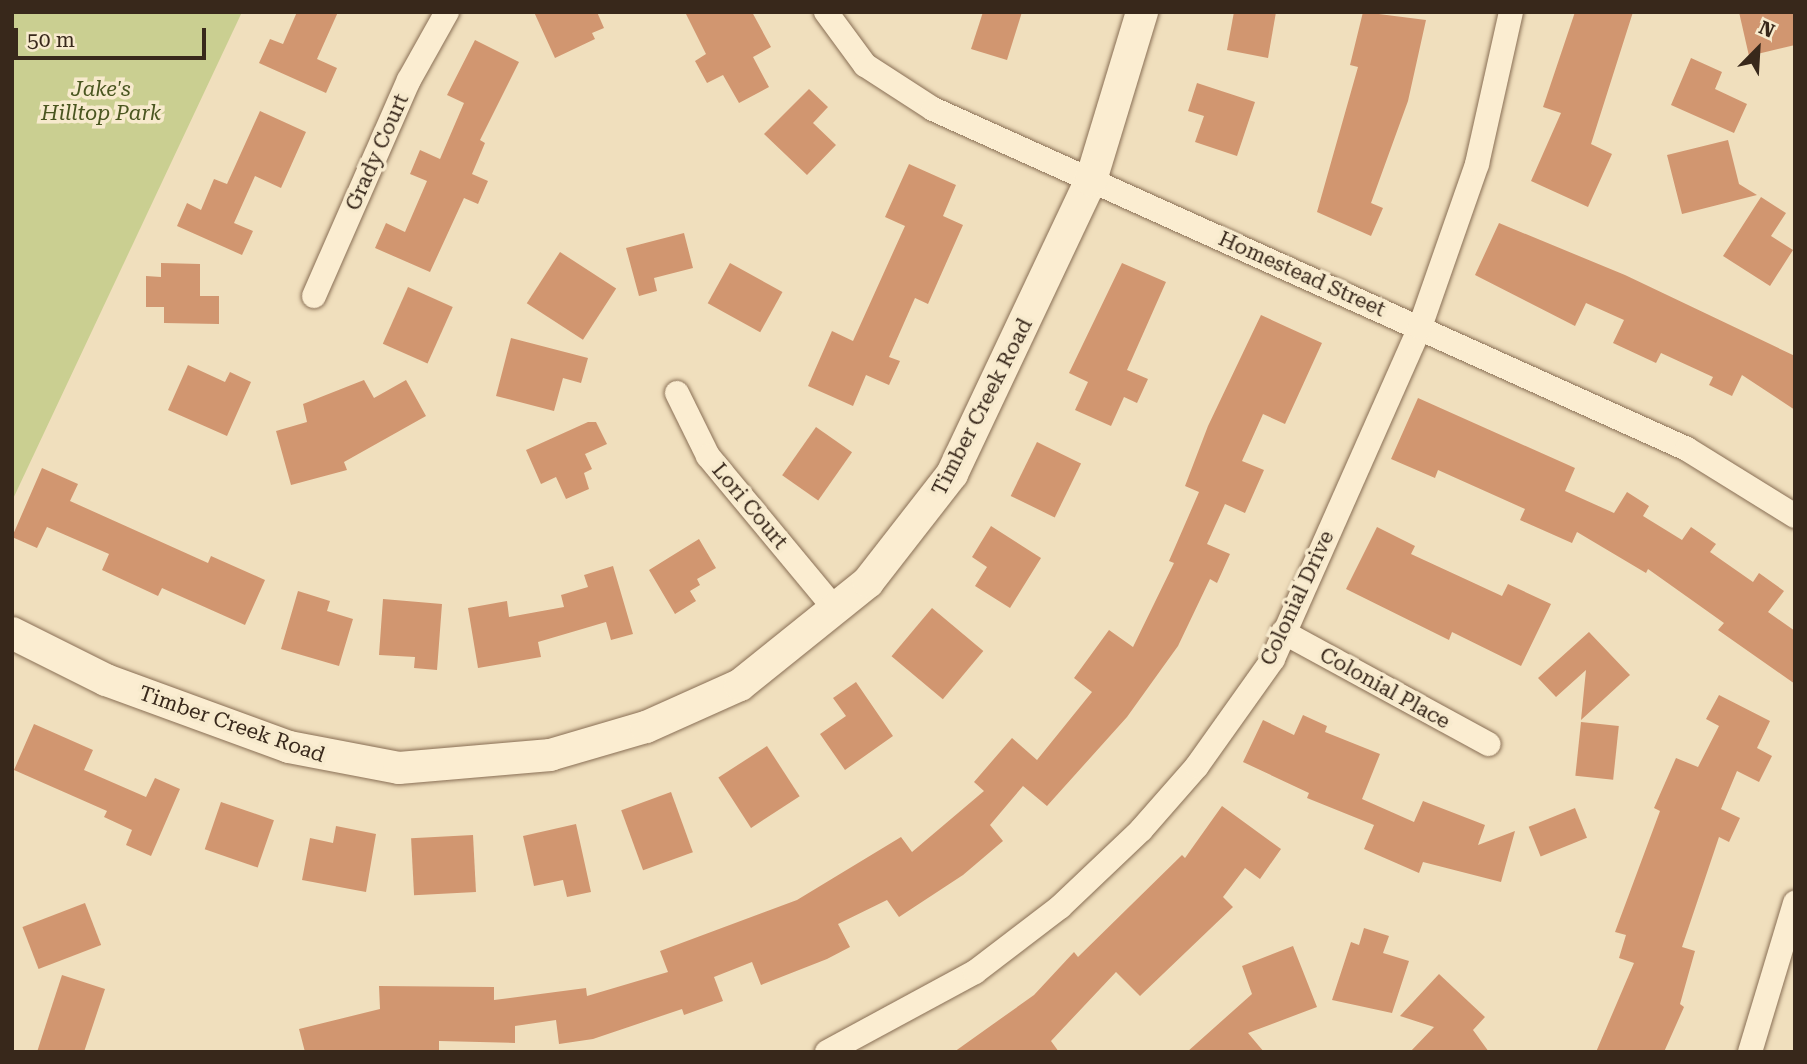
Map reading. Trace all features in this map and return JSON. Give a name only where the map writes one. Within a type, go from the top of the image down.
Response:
[{"type":"street","name":"Grady Court","points":[[314,296],[410,80],[447,12]]},
{"type":"street","name":"Homestead Street","points":[[826,12],[866,65],[892,86],[1091,180],[1687,449],[1795,516]]},
{"type":"street","name":"Timber Creek Road","points":[[12,633],[106,680],[289,747],[399,768],[550,755],[646,727],[740,685],[868,582],[952,474],[1091,180],[1142,12]]},
{"type":"street","name":"Colonial Drive","points":[[827,1052],[975,972],[1060,907],[1141,830],[1197,766],[1272,659],[1420,327],[1477,164],[1511,12]]},
{"type":"street","name":"Lori Court","points":[[677,393],[708,456],[836,610]]},
{"type":"street","name":"Colonial Place","points":[[1283,632],[1488,744]]},
{"type":"street","points":[[1749,1052],[1795,903]]},
{"type":"green space","name":"Jake's Hilltop Park","points":[[12,12],[242,12],[12,501]]},
{"type":"building","points":[[297,12],[338,12],[317,59],[337,68],[326,93],[259,63],[270,39],[283,44]]},
{"type":"building","points":[[534,12],[597,12],[604,28],[592,33],[595,39],[555,58]]},
{"type":"building","points":[[685,12],[752,12],[771,47],[753,57],[769,87],[739,103],[723,75],[707,83],[695,61],[706,54]]},
{"type":"building","points":[[983,12],[1022,12],[1007,60],[971,49]]},
{"type":"building","points":[[1234,12],[1276,12],[1268,58],[1227,50]]},
{"type":"building","points":[[1363,12],[1426,20],[1408,101],[1371,203],[1383,208],[1371,236],[1317,212],[1358,67],[1350,65]]},
{"type":"building","points":[[1575,12],[1633,12],[1591,144],[1612,154],[1588,207],[1531,181],[1561,113],[1543,107]]},
{"type":"building","points":[[1739,12],[1795,12],[1795,45],[1749,56]]},
{"type":"building","points":[[475,40],[519,62],[480,140],[485,143],[472,174],[488,181],[478,204],[464,198],[430,272],[375,248],[386,223],[405,232],[427,181],[410,174],[420,150],[440,159],[464,103],[447,95]]},
{"type":"building","points":[[1691,58],[1722,72],[1715,89],[1747,104],[1734,133],[1671,105]]},
{"type":"building","points":[[1197,83],[1255,102],[1237,156],[1195,142],[1204,116],[1188,111]]},
{"type":"building","points":[[809,89],[828,107],[813,123],[836,145],[807,175],[764,134]]},
{"type":"building","points":[[260,111],[306,132],[281,188],[255,176],[234,223],[253,231],[242,255],[177,226],[187,203],[201,210],[214,179],[227,184]]},
{"type":"building","points":[[1728,140],[1739,184],[1757,195],[1682,214],[1667,155]]},
{"type":"building","points":[[909,164],[956,185],[943,216],[963,225],[928,304],[915,298],[889,357],[900,361],[889,385],[866,375],[853,406],[808,386],[832,331],[853,341],[905,226],[885,217]]},
{"type":"building","points":[[1761,197],[1786,213],[1771,236],[1793,250],[1770,286],[1723,256]]},
{"type":"building","points":[[1499,223],[1625,275],[1795,356],[1795,410],[1742,375],[1732,396],[1709,385],[1713,377],[1661,353],[1656,363],[1613,343],[1624,320],[1586,303],[1575,326],[1475,275]]},
{"type":"building","points":[[684,233],[693,268],[654,278],[657,291],[639,296],[626,248]]},
{"type":"building","points":[[560,252],[616,288],[583,340],[527,303]]},
{"type":"building","points":[[161,263],[200,264],[200,296],[219,296],[219,324],[164,323],[164,307],[146,307],[146,276],[161,277]]},
{"type":"building","points":[[730,263],[782,292],[760,332],[708,303]]},
{"type":"building","points":[[1122,263],[1166,282],[1127,370],[1148,379],[1137,403],[1124,397],[1111,426],[1075,410],[1088,382],[1069,373]]},
{"type":"building","points":[[408,287],[453,307],[428,364],[383,344]]},
{"type":"building","points":[[1261,315],[1322,343],[1285,424],[1263,414],[1242,461],[1264,470],[1245,513],[1225,504],[1207,544],[1230,554],[1217,583],[1210,579],[1178,646],[1127,717],[1047,806],[1023,786],[990,825],[1003,841],[963,875],[899,917],[887,900],[838,924],[850,947],[827,959],[761,985],[752,962],[714,977],[723,1001],[684,1015],[682,1009],[593,1039],[559,1044],[556,1020],[515,1026],[515,1043],[439,1041],[439,1052],[305,1052],[299,1029],[380,1009],[379,986],[494,987],[494,1000],[586,988],[587,996],[668,972],[660,951],[797,900],[901,837],[912,852],[984,791],[974,782],[1012,738],[1037,760],[1092,692],[1074,678],[1109,630],[1133,647],[1174,563],[1169,561],[1199,492],[1185,486],[1208,426]]},
{"type":"building","points":[[511,338],[588,358],[581,383],[563,378],[554,411],[496,396]]},
{"type":"building","points":[[188,365],[225,382],[230,372],[251,382],[227,436],[168,410]]},
{"type":"building","points":[[364,380],[374,398],[406,380],[426,416],[344,462],[347,470],[291,485],[276,431],[307,422],[303,404]]},
{"type":"building","points":[[1418,398],[1575,468],[1565,491],[1614,513],[1627,492],[1649,506],[1643,516],[1682,540],[1691,527],[1716,544],[1710,552],[1753,582],[1759,573],[1784,591],[1768,612],[1795,631],[1795,684],[1718,630],[1724,623],[1648,569],[1646,573],[1577,532],[1572,543],[1520,520],[1525,509],[1438,470],[1435,478],[1391,459]]},
{"type":"building","points":[[588,422],[596,422],[607,444],[585,454],[592,469],[584,473],[589,489],[566,499],[556,477],[541,484],[526,450]]},
{"type":"building","points":[[816,427],[852,452],[818,501],[782,475]]},
{"type":"building","points":[[1037,442],[1081,463],[1055,517],[1011,496]]},
{"type":"building","points":[[42,468],[78,484],[70,501],[208,563],[211,556],[265,580],[245,625],[162,588],[158,596],[102,570],[109,554],[47,527],[37,548],[12,537]]},
{"type":"building","points":[[991,526],[1041,558],[1010,608],[975,586],[987,567],[972,557]]},
{"type":"building","points":[[1377,527],[1415,546],[1411,554],[1502,596],[1508,584],[1551,604],[1521,666],[1452,632],[1449,640],[1346,589]]},
{"type":"building","points":[[699,539],[716,568],[697,579],[700,585],[690,591],[696,601],[675,614],[649,570]]},
{"type":"building","points":[[613,566],[633,634],[611,640],[606,622],[538,642],[541,657],[478,668],[468,608],[507,601],[509,617],[564,607],[561,595],[588,587],[584,575]]},
{"type":"building","points":[[298,591],[330,601],[327,611],[353,619],[339,666],[281,649]]},
{"type":"building","points":[[383,599],[442,604],[437,670],[414,668],[415,657],[379,655]]},
{"type":"building","points":[[932,608],[983,651],[943,699],[892,656]]},
{"type":"building","points":[[1589,632],[1630,675],[1581,720],[1586,670],[1556,697],[1538,678]]},
{"type":"building","points":[[856,682],[893,736],[845,770],[820,734],[846,716],[833,698]]},
{"type":"building","points":[[1719,695],[1770,721],[1757,748],[1772,756],[1759,782],[1737,771],[1721,809],[1740,818],[1729,842],[1719,837],[1682,947],[1695,951],[1680,1004],[1684,1007],[1664,1052],[1596,1052],[1634,963],[1619,958],[1626,935],[1615,932],[1660,811],[1654,808],[1676,758],[1698,767],[1719,726],[1706,719]]},
{"type":"building","points":[[1303,715],[1327,726],[1325,732],[1380,754],[1362,799],[1414,822],[1423,801],[1485,825],[1478,845],[1515,831],[1501,882],[1423,862],[1419,873],[1364,849],[1374,825],[1307,798],[1309,793],[1243,762],[1263,720],[1294,735]]},
{"type":"building","points":[[1581,722],[1619,726],[1613,780],[1575,776]]},
{"type":"building","points":[[34,724],[93,750],[84,770],[146,797],[155,778],[180,789],[151,856],[126,845],[132,830],[104,817],[107,811],[14,770]]},
{"type":"building","points":[[767,746],[800,796],[751,828],[718,778]]},
{"type":"building","points":[[671,792],[693,852],[643,870],[621,810]]},
{"type":"building","points":[[221,802],[274,820],[258,868],[205,849]]},
{"type":"building","points":[[1222,806],[1281,849],[1260,879],[1245,868],[1223,897],[1233,907],[1140,996],[1116,972],[1051,1041],[1059,1052],[954,1052],[1034,995],[1074,952],[1078,957],[1182,855],[1185,858]]},
{"type":"building","points":[[1575,808],[1587,838],[1541,856],[1529,827]]},
{"type":"building","points":[[576,824],[591,892],[567,897],[563,880],[534,886],[523,836]]},
{"type":"building","points":[[336,826],[376,834],[366,892],[302,880],[310,838],[333,843]]},
{"type":"building","points":[[473,835],[476,892],[414,895],[411,838]]},
{"type":"building","points":[[85,903],[101,945],[39,969],[22,927]]},
{"type":"building","points":[[1364,928],[1389,936],[1383,953],[1409,961],[1392,1013],[1332,1000],[1351,942],[1359,945]]},
{"type":"building","points":[[1293,946],[1317,1007],[1248,1033],[1264,1052],[1187,1052],[1252,994],[1242,966]]},
{"type":"building","points":[[1439,974],[1485,1017],[1473,1030],[1489,1052],[1410,1052],[1434,1027],[1400,1016]]},
{"type":"building","points":[[62,975],[105,989],[84,1052],[37,1052]]}]
